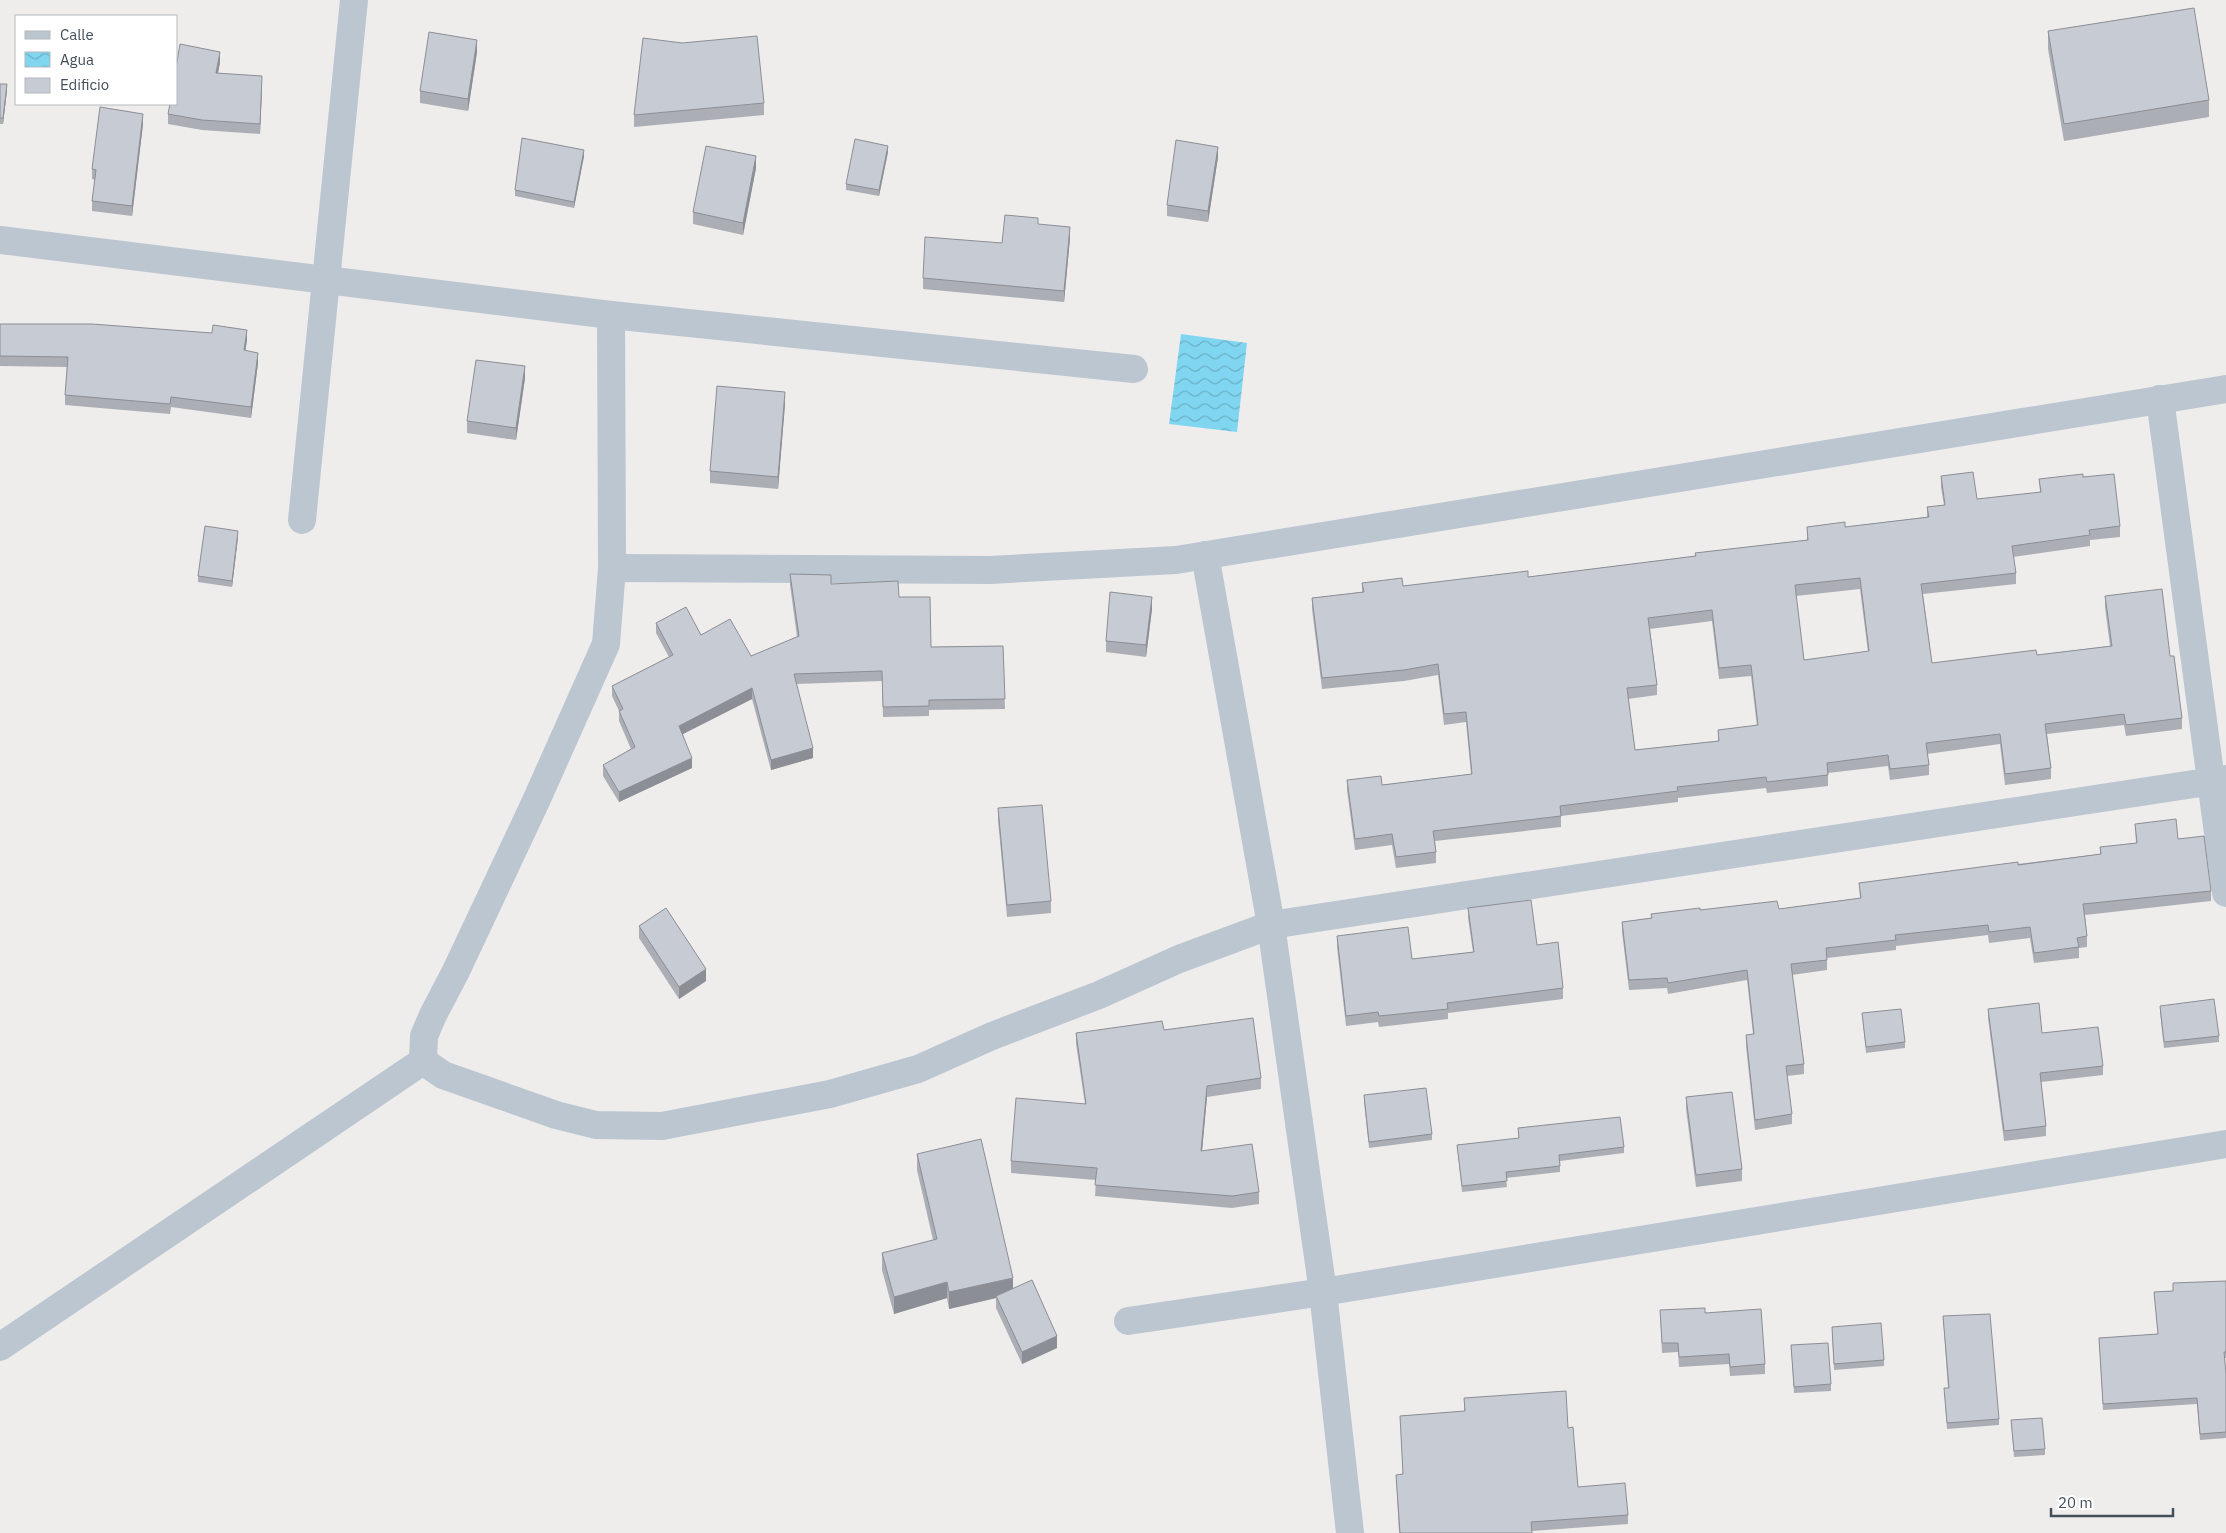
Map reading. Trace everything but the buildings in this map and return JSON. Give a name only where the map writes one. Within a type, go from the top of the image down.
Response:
[{"type":"street","points":[[302,520],[354,0]]},
{"type":"street","points":[[0,240],[611,315],[1134,369]]},
{"type":"street","points":[[423,1061],[424,1036],[433,1015],[456,971],[536,802],[606,644],[612,568],[611,315]]},
{"type":"street","points":[[612,568],[990,570],[1176,560],[2226,388]]},
{"type":"street","points":[[2160,399],[2219,780],[2226,893]]},
{"type":"street","points":[[1205,555],[1271,925],[1323,1292],[1350,1533]]},
{"type":"street","points":[[423,1061],[443,1075],[556,1115],[596,1125],[662,1126],[830,1094],[918,1069],[992,1036],[1099,995],[1179,959],[1271,925],[2219,780]]},
{"type":"street","points":[[0,1347],[423,1061]]},
{"type":"street","points":[[1128,1321],[1323,1292],[2226,1144]]},
{"type":"water","points":[[1181,334],[1247,343],[1237,432],[1169,424]]}]
